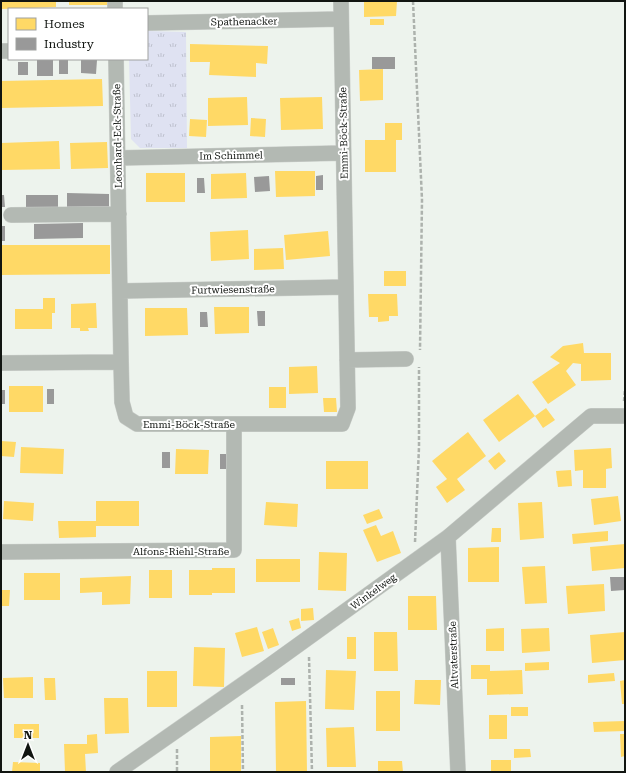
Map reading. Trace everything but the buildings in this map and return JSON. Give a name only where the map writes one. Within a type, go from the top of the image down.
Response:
[{"type":"street","name":"Emmi-Böck-Straße","points":[[122,362],[122,402],[126,417],[137,424],[342,424],[348,408],[341,1]]},
{"type":"street","name":"Spathenacker","points":[[148,23],[341,19]]},
{"type":"street","name":"Leonhard-Eck-Straße","points":[[116,60],[122,362]]},
{"type":"street","name":"Im Schimmel","points":[[118,158],[343,153]]},
{"type":"street","points":[[11,215],[119,214]]},
{"type":"street","name":"Furtwiesenstraße","points":[[120,291],[346,287]]},
{"type":"street","points":[[347,360],[415,358]]},
{"type":"street","points":[[1,363],[122,362]]},
{"type":"street","name":"Winkelweg","points":[[117,772],[301,643],[448,537],[591,416],[625,416]]},
{"type":"street","name":"Alfons-Riehl-Straße","points":[[1,552],[234,550],[234,424]]},
{"type":"street","name":"Altvaterstraße","points":[[448,537],[458,772]]},
{"type":"path","points":[[413,1],[422,200],[415,358],[419,447],[414,561]]},
{"type":"path","points":[[301,643],[309,650],[312,772]]},
{"type":"path","points":[[237,688],[242,698],[243,772]]},
{"type":"path","points":[[169,736],[176,745],[177,772]]},
{"type":"green space","points":[[148,31],[186,32],[187,148],[140,148],[131,139],[129,60],[148,60]]}]
